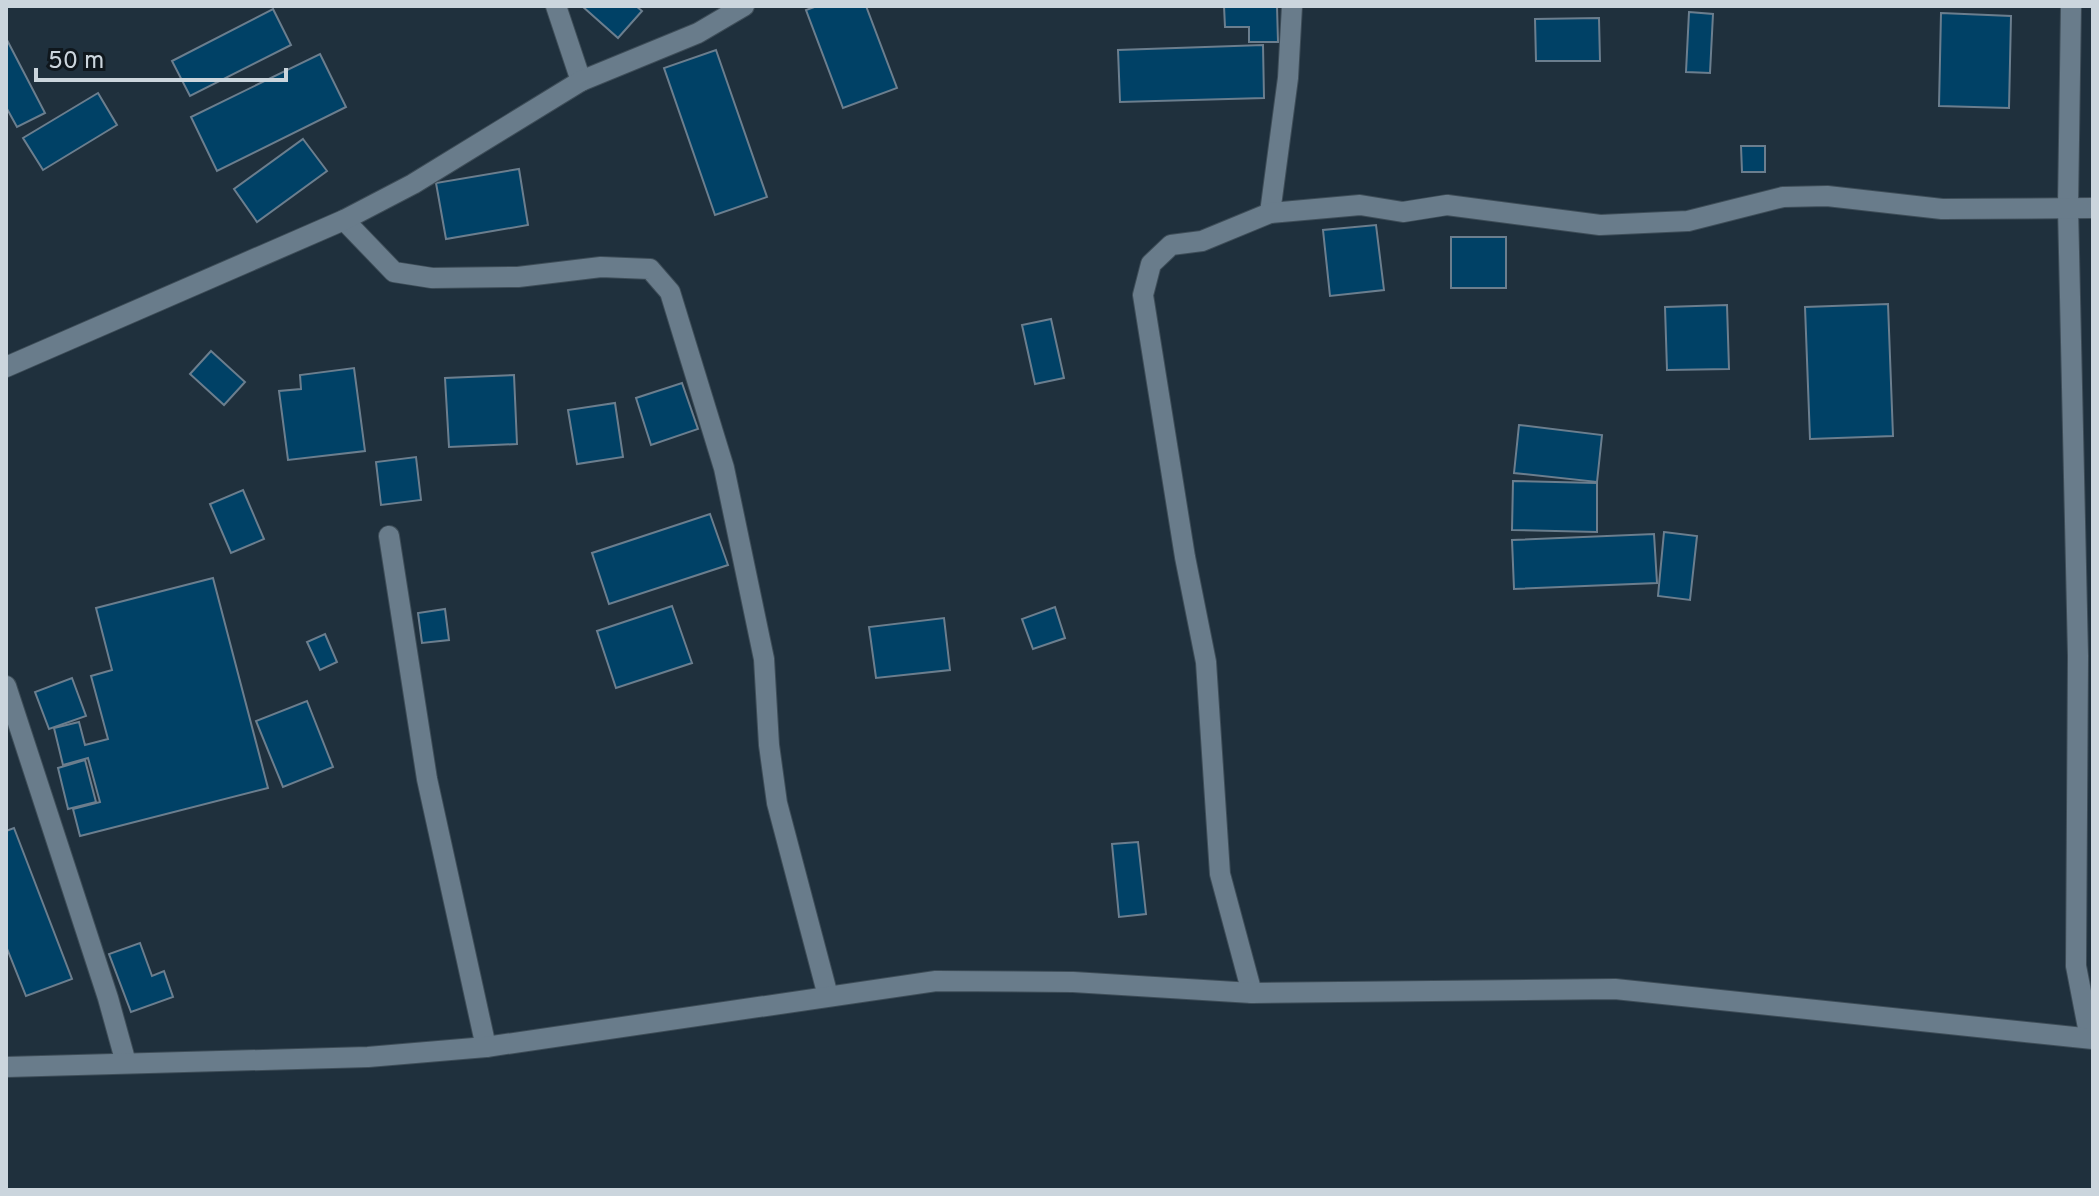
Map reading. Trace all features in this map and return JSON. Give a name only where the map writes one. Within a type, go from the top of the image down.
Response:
[{"type":"street","points":[[556,6],[581,81]]},
{"type":"street","points":[[6,367],[344,220],[413,184],[581,81],[698,33],[744,6]]},
{"type":"street","points":[[1270,213],[1288,78],[1292,6]]},
{"type":"street","points":[[6,1067],[368,1057],[486,1047],[936,981],[1073,982],[1252,993],[1615,989],[2092,1038],[2076,966],[2078,656],[2068,207],[2071,6]]},
{"type":"street","points":[[1252,993],[1220,874],[1206,662],[1185,557],[1143,295],[1151,264],[1159,253],[1171,245],[1202,241],[1270,213],[1360,205],[1403,212],[1447,205],[1600,225],[1688,221],[1783,197],[1827,196],[1942,209],[2093,208]]},
{"type":"street","points":[[344,220],[394,272],[432,278],[518,277],[601,267],[650,269],[670,292],[724,468],[764,659],[769,745],[777,803],[828,996]]},
{"type":"street","points":[[389,536],[427,779],[486,1047]]},
{"type":"street","points":[[6,686],[108,998],[126,1063]]},
{"type":"building","points":[[582,6],[636,6],[642,11],[618,38]]},
{"type":"building","points":[[817,6],[866,6],[897,88],[843,108],[806,10]]},
{"type":"building","points":[[1224,6],[1277,6],[1278,42],[1249,42],[1249,27],[1225,27]]},
{"type":"building","points":[[273,9],[291,45],[190,96],[172,61]]},
{"type":"building","points":[[1689,12],[1713,14],[1710,73],[1686,72]]},
{"type":"building","points":[[1941,13],[2011,16],[2009,108],[1939,106]]},
{"type":"building","points":[[1599,18],[1600,61],[1536,61],[1535,19]]},
{"type":"building","points":[[7,40],[45,113],[17,127],[6,107]]},
{"type":"building","points":[[1263,45],[1264,98],[1120,102],[1118,50]]},
{"type":"building","points":[[716,50],[767,197],[715,215],[664,68]]},
{"type":"building","points":[[320,54],[346,107],[217,171],[191,117]]},
{"type":"building","points":[[98,93],[117,125],[43,170],[23,138]]},
{"type":"building","points":[[303,139],[327,171],[257,222],[234,189]]},
{"type":"building","points":[[1741,146],[1765,146],[1765,172],[1742,172]]},
{"type":"building","points":[[519,169],[528,225],[446,239],[436,183]]},
{"type":"building","points":[[1376,225],[1384,290],[1330,296],[1323,230]]},
{"type":"building","points":[[1451,237],[1506,237],[1506,288],[1451,288]]},
{"type":"building","points":[[1888,304],[1893,436],[1810,439],[1805,307]]},
{"type":"building","points":[[1727,305],[1729,369],[1667,370],[1665,307]]},
{"type":"building","points":[[1051,319],[1064,378],[1035,384],[1022,325]]},
{"type":"building","points":[[211,351],[245,382],[224,405],[190,374]]},
{"type":"building","points":[[354,368],[365,451],[288,460],[279,391],[301,389],[300,375]]},
{"type":"building","points":[[514,375],[517,444],[449,447],[445,378]]},
{"type":"building","points":[[682,383],[698,429],[651,445],[636,398]]},
{"type":"building","points":[[615,403],[623,457],[577,464],[568,410]]},
{"type":"building","points":[[1519,425],[1602,435],[1597,482],[1514,473]]},
{"type":"building","points":[[416,457],[421,500],[381,505],[376,462]]},
{"type":"building","points":[[1513,481],[1597,483],[1597,532],[1512,530]]},
{"type":"building","points":[[243,490],[264,539],[231,553],[210,504]]},
{"type":"building","points":[[710,514],[728,565],[609,604],[592,553]]},
{"type":"building","points":[[1664,532],[1697,536],[1690,600],[1658,596]]},
{"type":"building","points":[[1654,534],[1657,583],[1514,589],[1512,540]]},
{"type":"building","points":[[213,578],[268,788],[80,836],[73,809],[100,802],[88,758],[63,765],[54,728],[79,722],[85,745],[108,739],[91,676],[112,670],[96,608]]},
{"type":"building","points":[[672,606],[692,663],[616,688],[597,631]]},
{"type":"building","points":[[1055,607],[1065,638],[1033,649],[1022,619]]},
{"type":"building","points":[[445,609],[449,640],[422,643],[418,613]]},
{"type":"building","points":[[944,618],[950,670],[876,678],[869,627]]},
{"type":"building","points":[[325,634],[337,662],[320,670],[307,642]]},
{"type":"building","points":[[72,678],[86,716],[49,729],[35,692]]},
{"type":"building","points":[[307,701],[333,767],[283,787],[256,721]]},
{"type":"building","points":[[85,760],[96,802],[68,809],[58,768]]},
{"type":"building","points":[[14,828],[72,979],[26,996],[6,946],[6,831]]},
{"type":"building","points":[[1138,842],[1146,914],[1119,917],[1112,844]]},
{"type":"building","points":[[140,943],[152,976],[164,971],[173,997],[131,1012],[109,954]]}]
